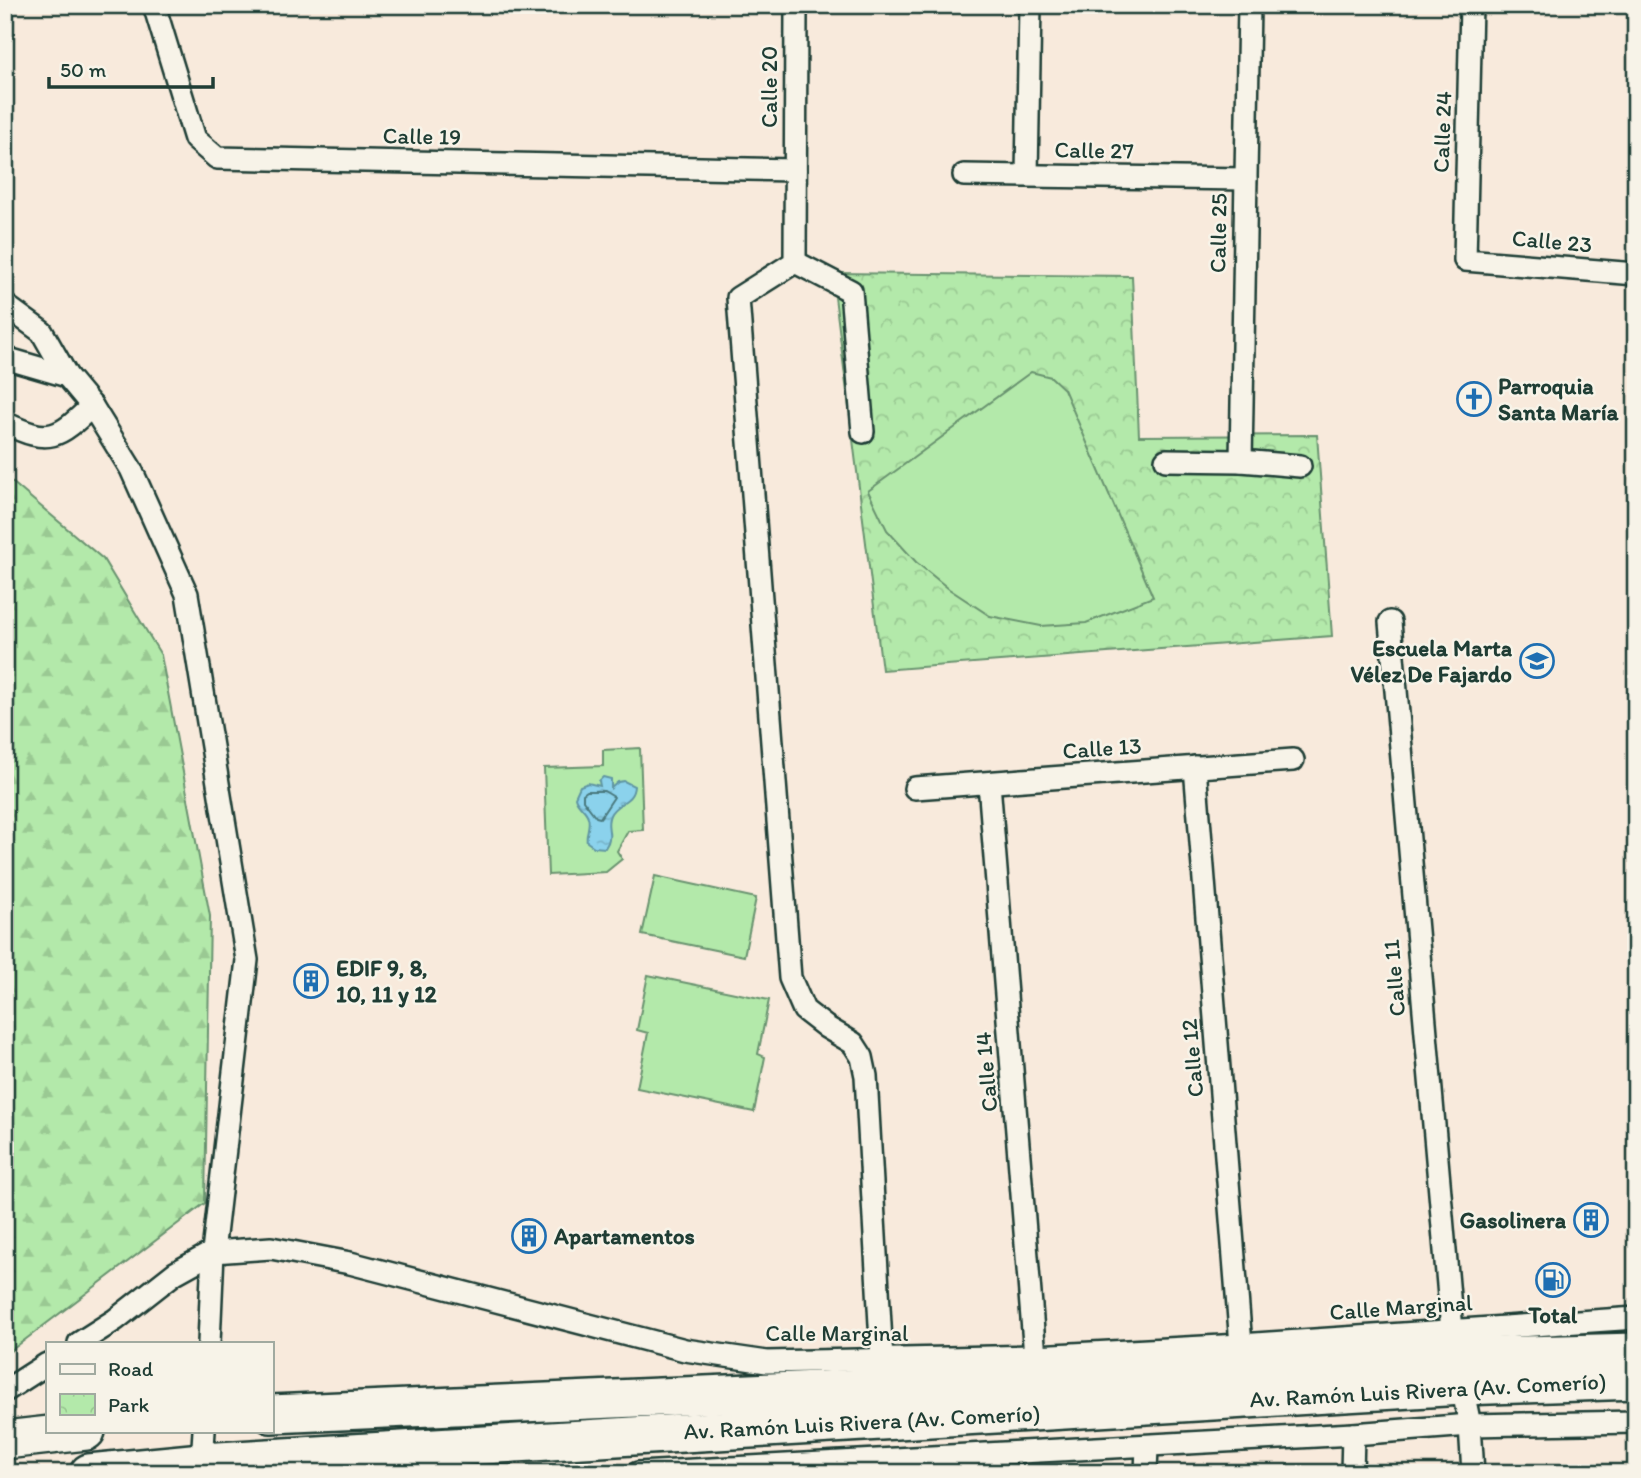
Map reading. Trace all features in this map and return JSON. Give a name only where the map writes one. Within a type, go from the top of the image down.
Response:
[{"type":"highway","name":"Av. Ramón Luis Rivera (Av. Comerío)","points":[[273,1414],[888,1387],[1456,1358],[1636,1352]]},
{"type":"highway","name":"Av. Ramón Luis Rivera (Av. Comerío)","points":[[89,1473],[203,1446],[1456,1358],[1636,1380]]},
{"type":"highway","points":[[5,1440],[77,1432]]},
{"type":"street","name":"Calle 19","points":[[154,5],[195,139],[217,158],[795,170]]},
{"type":"street","name":"Calle 20","points":[[795,262],[796,5]]},
{"type":"street","name":"Calle 27","points":[[1030,5],[1027,175],[1245,179]]},
{"type":"street","name":"Calle 25","points":[[1241,461],[1249,5]]},
{"type":"street","name":"Calle 24","points":[[1465,260],[1471,5]]},
{"type":"street","points":[[964,175],[1027,175]]},
{"type":"street","name":"Calle 23","points":[[1465,260],[1636,274]]},
{"type":"street","points":[[863,432],[851,291],[795,262],[738,298],[790,978],[804,1010],[853,1043],[862,1057],[866,1076],[882,1360]]},
{"type":"street","points":[[5,305],[42,332],[67,376],[92,405],[131,469],[187,594],[247,960],[213,1252],[209,1342]]},
{"type":"street","points":[[5,358],[67,376]]},
{"type":"street","points":[[5,423],[28,434],[49,436],[65,431],[92,405]]},
{"type":"street","points":[[1166,460],[1241,461],[1300,466]]},
{"type":"street","name":"Calle 11","points":[[1390,622],[1456,1358],[1470,1425],[1473,1473]]},
{"type":"street","name":"Calle 13","points":[[915,788],[1293,760]]},
{"type":"street","name":"Calle 12","points":[[1195,767],[1241,1345]]},
{"type":"street","name":"Calle 14","points":[[989,783],[1035,1356]]},
{"type":"street","name":"Calle Marginal","points":[[81,1342],[116,1320],[176,1273],[213,1252],[271,1248],[350,1263],[685,1350],[767,1362],[1035,1356],[1241,1345],[1456,1358],[1636,1318]]},
{"type":"street","points":[[5,1391],[46,1365]]},
{"type":"street","points":[[638,1473],[1023,1463],[1147,1446],[1470,1425],[1636,1422]]},
{"type":"street","points":[[1352,1473],[1353,1434]]},
{"type":"street","points":[[1146,1473],[1147,1446]]},
{"type":"green space","points":[[832,273],[1132,276],[1139,436],[1317,435],[1332,636],[882,670]]},
{"type":"green space","points":[[1031,372],[1051,377],[1064,389],[1153,597],[1086,623],[1041,626],[990,616],[949,589],[916,562],[887,530],[868,491]]},
{"type":"green space","points":[[5,476],[103,559],[161,655],[210,916],[205,1203],[5,1355]]},
{"type":"green space","points":[[640,748],[643,830],[628,831],[617,851],[622,859],[606,872],[548,875],[544,768],[603,766],[603,750]]},
{"type":"green space","points":[[655,876],[756,898],[744,956],[642,935]]},
{"type":"green space","points":[[648,975],[769,1000],[758,1054],[765,1057],[754,1112],[637,1088],[648,1033],[637,1030]]},
{"type":"water","points":[[603,777],[611,779],[611,788],[624,781],[634,786],[631,796],[610,815],[609,839],[605,848],[594,847],[587,842],[588,817],[575,797],[580,786],[588,783],[600,786],[599,781]]},
{"type":"place","name":"Parroquia Santa María","points":[[1474,399]]},
{"type":"place","name":"Escuela Marta Vélez De Fajardo","points":[[1537,661]]},
{"type":"place","name":"EDIF 9, 8, 10, 11 y 12","points":[[311,981]]},
{"type":"place","name":"Gasolinera","points":[[1591,1220]]},
{"type":"place","name":"Apartamentos","points":[[529,1236]]},
{"type":"place","name":"Total","points":[[1553,1280]]}]
